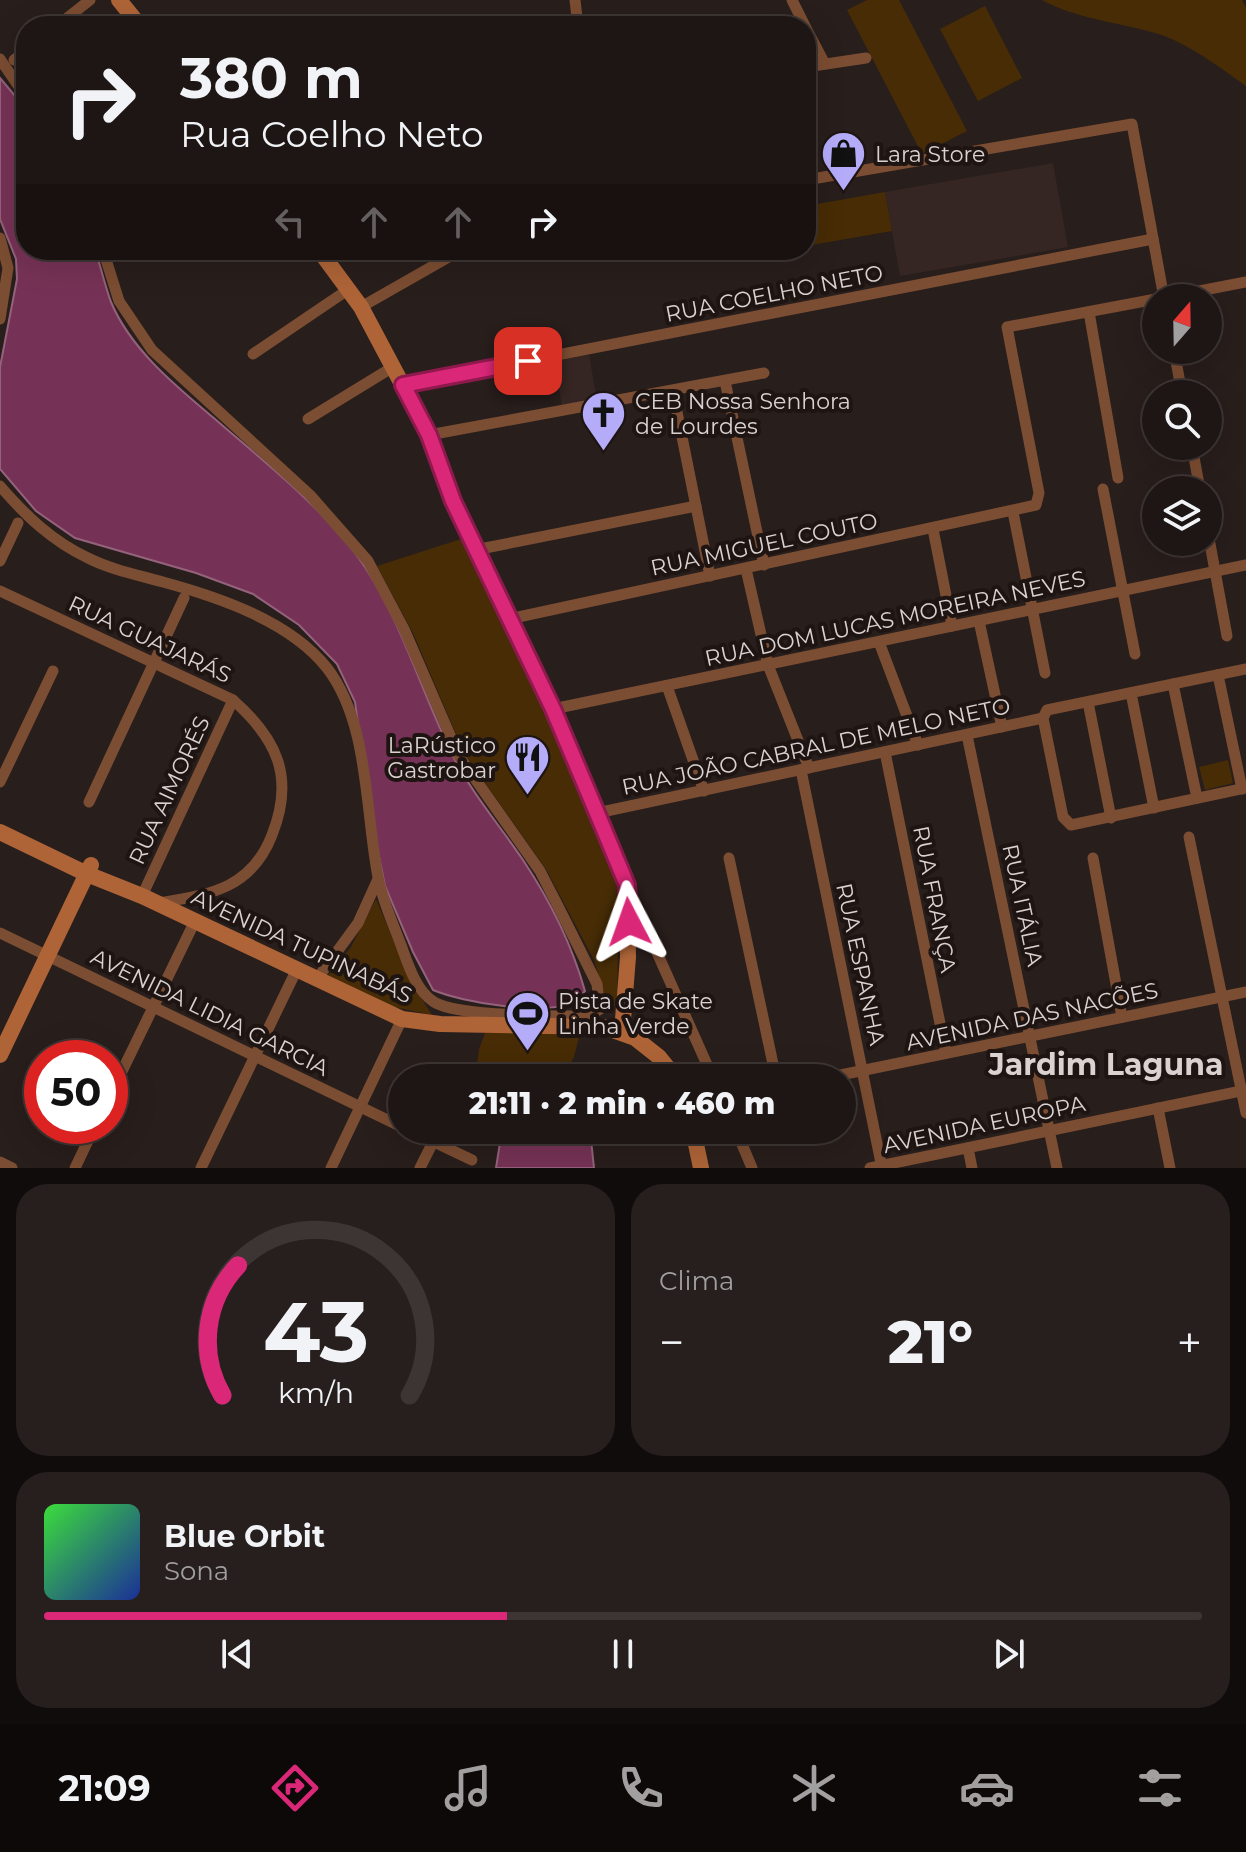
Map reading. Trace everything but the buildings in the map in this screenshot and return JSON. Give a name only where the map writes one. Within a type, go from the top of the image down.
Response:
[{"type":"main road","points":[[119,0],[132,16]]},
{"type":"main road","points":[[327,260],[361,307],[429,435],[453,501],[553,709],[627,885],[628,946],[622,1032]]},
{"type":"main road","name":"AVENIDA TUPINABÁS","points":[[0,821],[89,870],[402,1019],[440,1024],[586,1025],[622,1032],[635,1038],[665,1064]]},
{"type":"main road","name":"AVENIDA TUPINABÁS","points":[[0,832],[89,870]]},
{"type":"main road","points":[[0,1055],[89,870]]},
{"type":"main road","points":[[696,1144],[701,1168]]},
{"type":"street","points":[[70,16],[90,0]]},
{"type":"street","points":[[816,46],[825,64]]},
{"type":"street","points":[[816,65],[866,58]]},
{"type":"street","points":[[0,59],[16,82]]},
{"type":"street","points":[[816,178],[1132,124],[1161,284]]},
{"type":"street","points":[[0,238],[8,268],[0,319]]},
{"type":"street","name":"RUA COELHO NETO","points":[[403,385],[1153,239]]},
{"type":"street","points":[[0,486],[34,522],[76,552],[123,571],[202,594],[252,613],[300,643],[324,665],[337,683],[354,719],[378,878],[406,959],[422,991],[432,1001],[471,1012],[589,1016],[600,1009],[597,984],[540,871],[459,756],[404,629],[368,561],[310,495],[152,350],[119,301],[106,260]]},
{"type":"street","points":[[361,307],[443,260]]},
{"type":"street","points":[[1222,287],[1246,282]]},
{"type":"street","points":[[253,354],[349,289]]},
{"type":"street","points":[[1118,478],[1089,312],[1142,302]]},
{"type":"street","name":"RUA MIGUEL COUTO","points":[[509,619],[1036,505],[1039,493],[1007,327],[1089,312]]},
{"type":"street","points":[[308,419],[393,367]]},
{"type":"street","points":[[429,435],[764,373]]},
{"type":"street","points":[[725,381],[764,565]]},
{"type":"street","points":[[673,392],[710,576]]},
{"type":"street","points":[[1103,489],[1135,654]]},
{"type":"street","points":[[475,550],[696,506]]},
{"type":"street","points":[[1013,512],[1045,673]]},
{"type":"street","points":[[0,561],[18,523]]},
{"type":"street","points":[[933,529],[952,626]]},
{"type":"street","points":[[1212,556],[1227,636]]},
{"type":"street","name":"RUA DOM LUCAS MOREIRA NEVES","points":[[553,709],[1246,565]]},
{"type":"street","name":"RUA ESPANHA","points":[[746,569],[768,665],[805,769],[863,1071],[878,1167]]},
{"type":"street","name":"RUA GUAJARÁS","points":[[0,591],[233,700],[253,718],[270,740],[281,765],[284,791],[265,854],[231,884],[204,895],[158,903]]},
{"type":"street","points":[[89,802],[184,598]]},
{"type":"street","points":[[979,621],[1002,727]]},
{"type":"street","points":[[879,642],[918,745]]},
{"type":"street","points":[[1111,818],[1088,702],[1246,669]]},
{"type":"street","points":[[0,782],[53,671]]},
{"type":"street","points":[[1043,718],[1066,822],[1077,825],[1244,788],[1218,675]]},
{"type":"street","points":[[1173,684],[1197,798]]},
{"type":"street","points":[[667,686],[704,791]]},
{"type":"street","points":[[1131,693],[1154,808]]},
{"type":"street","name":"RUA AIMORÉS","points":[[138,894],[233,700]]},
{"type":"street","name":"RUA JOÃO CABRAL DE MELO NETO","points":[[597,813],[1043,718],[1047,710],[1088,702]]},
{"type":"street","name":"RUA ITÁLIA","points":[[967,735],[1057,1168]]},
{"type":"street","name":"RUA FRANÇA","points":[[885,752],[946,1053]]},
{"type":"street","points":[[1189,837],[1244,1091],[1246,1113]]},
{"type":"street","points":[[729,858],[773,1064]]},
{"type":"street","points":[[1093,858],[1122,1017]]},
{"type":"street","points":[[317,979],[358,923],[378,878]]},
{"type":"street","points":[[627,885],[707,1064]]},
{"type":"street","points":[[128,1059],[195,921]]},
{"type":"street","name":"AVENIDA LIDIA GARCIA","points":[[0,933],[388,1120]]},
{"type":"street","points":[[201,1168],[297,969]]},
{"type":"street","name":"AVENIDA DAS NACÕES","points":[[856,1072],[1246,992]]},
{"type":"street","points":[[331,1168],[402,1019]]},
{"type":"street","name":"AVENIDA EUROPA","points":[[878,1167],[1244,1091]]},
{"type":"street","points":[[1158,1108],[1170,1168]]},
{"type":"street","points":[[75,1168],[86,1144]]},
{"type":"street","points":[[420,1168],[432,1144]]},
{"type":"street","points":[[437,1144],[472,1160]]},
{"type":"street","points":[[742,1144],[752,1168]]},
{"type":"street","points":[[968,1148],[972,1168]]},
{"type":"street","points":[[0,1162],[12,1168]]},
{"type":"shaded area","points":[[867,0],[899,0],[967,131],[922,154],[847,10]]},
{"type":"shaded area","points":[[1042,0],[1242,0],[1246,8],[1246,86],[1179,42],[1141,29],[1083,16]]},
{"type":"shaded area","points":[[985,6],[1022,78],[978,101],[940,29]]},
{"type":"shaded area","points":[[0,78],[16,97],[16,259],[0,219]]},
{"type":"shaded area","points":[[1053,163],[1068,247],[900,276],[885,192]]},
{"type":"shaded area","points":[[885,192],[892,231],[816,244],[816,204]]},
{"type":"shaded area","points":[[16,260],[98,260],[111,302],[143,352],[171,381],[306,499],[355,553],[398,627],[455,760],[551,906],[585,991],[577,999],[564,1005],[527,1008],[484,1003],[433,990],[385,886],[372,822],[355,702],[337,664],[299,625],[253,594],[196,573],[75,538],[36,511],[0,469],[0,367],[17,279]]},
{"type":"shaded area","points":[[589,355],[597,400],[562,406],[554,361]]},
{"type":"shaded area","points":[[461,539],[552,724],[619,891],[615,1006],[608,1006],[594,960],[546,869],[464,753],[413,633],[377,566]]},
{"type":"shaded area","points":[[1228,760],[1233,783],[1205,790],[1199,767]]},
{"type":"shaded area","points":[[376,899],[412,984],[432,1015],[394,1007],[328,975],[351,947]]},
{"type":"shaded area","name":"Pista de Skate Linha Verde","points":[[485,1033],[580,1033],[570,1064],[477,1064]]},
{"type":"shaded area","points":[[500,1144],[591,1144],[594,1168],[496,1168]]},
{"type":"place","name":"Lara Store","points":[[844,193]]},
{"type":"place","name":"CEB Nossa Senhora de Lourdes","points":[[604,453]]},
{"type":"place","name":"LaRústico Gastrobar","points":[[527,797]]},
{"type":"place","name":"Pista de Skate Linha Verde","points":[[527,1053]]},
{"type":"district","name":"Jardim Laguna","points":[[1106,1065]]},
{"type":"route","points":[[528,361],[403,385],[429,435],[453,501],[553,709],[597,813],[627,885],[629,922]]}]
